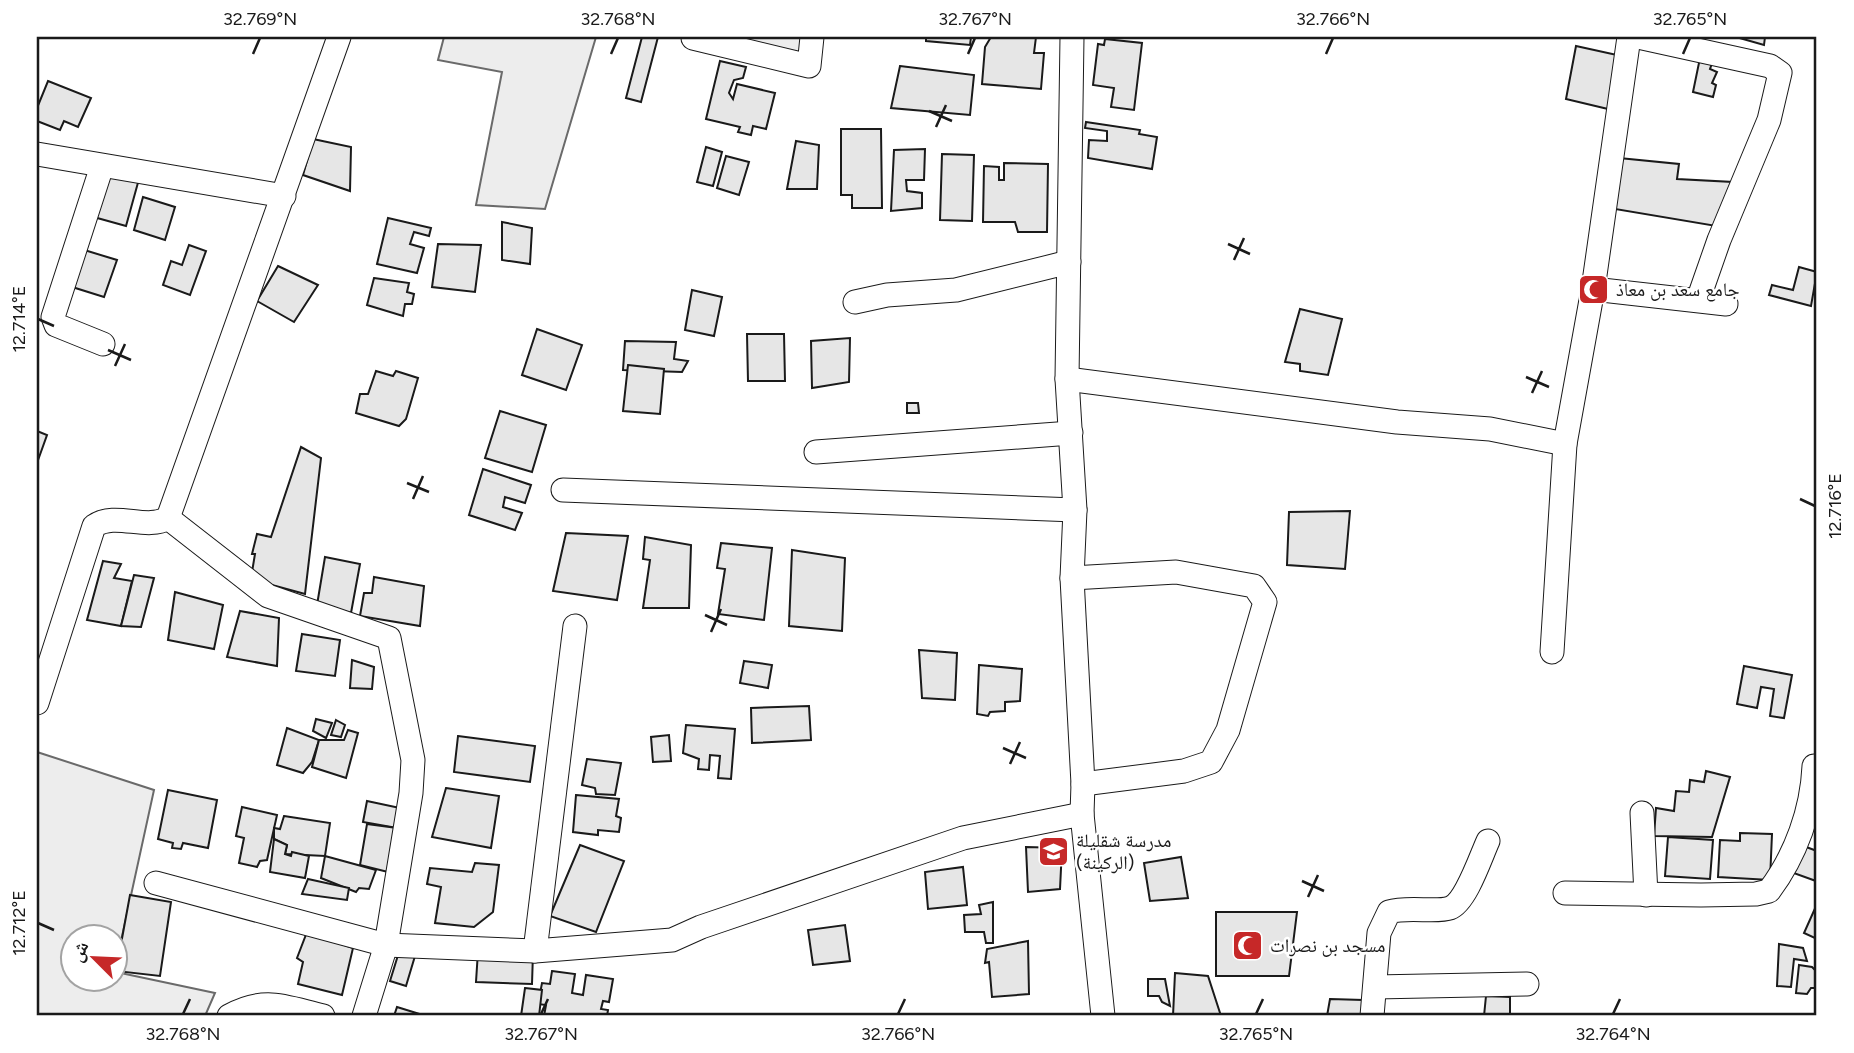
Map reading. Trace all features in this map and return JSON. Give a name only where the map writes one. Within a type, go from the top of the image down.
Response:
[{"type":"street","points":[[168,518],[339,37]]},
{"type":"street","points":[[693,38],[809,66],[812,37]]},
{"type":"street","points":[[1072,37],[1067,379],[1075,510],[1072,578],[1083,784],[1082,814],[1103,1016]]},
{"type":"street","points":[[1552,652],[1566,444],[1593,289],[1629,37]]},
{"type":"street","points":[[1638,37],[1770,66],[1780,73],[1769,120],[1719,240],[1698,300]]},
{"type":"street","points":[[37,154],[284,196]]},
{"type":"street","points":[[102,166],[53,317],[57,325],[103,344]]},
{"type":"street","points":[[855,302],[887,295],[956,290],[1069,262]]},
{"type":"street","points":[[1593,289],[1726,304]]},
{"type":"street","points":[[1067,379],[1397,422],[1490,429],[1566,444]]},
{"type":"street","points":[[816,452],[1070,433]]},
{"type":"street","points":[[563,490],[1075,510]]},
{"type":"street","points":[[37,703],[94,526],[110,520],[156,522],[168,518]]},
{"type":"street","points":[[168,518],[268,597],[389,638],[413,760],[411,793],[386,945],[365,1016]]},
{"type":"street","points":[[1072,578],[1176,572],[1254,586],[1265,602],[1228,730],[1211,762],[1184,771],[1083,784]]},
{"type":"street","points":[[535,950],[575,626]]},
{"type":"street","points":[[1565,893],[1763,894],[1775,884],[1807,844],[1814,766]]},
{"type":"street","points":[[1642,813],[1646,895]]},
{"type":"street","points":[[156,883],[386,945],[535,950],[672,940],[701,927],[963,838],[1082,814]]},
{"type":"street","points":[[1372,1016],[1379,933],[1389,912],[1404,908],[1450,908],[1458,901],[1468,884],[1488,841]]},
{"type":"street","points":[[1374,987],[1527,984]]},
{"type":"street","points":[[229,1016],[257,1003],[274,1004],[323,1016]]},
{"type":"shaded area","points":[[444,37],[596,37],[545,209],[476,205],[502,72],[438,60]]},
{"type":"shaded area","points":[[734,37],[806,37],[803,57]]},
{"type":"shaded area","points":[[37,752],[154,790],[125,923],[60,923],[60,993],[130,993],[130,975],[215,993],[205,1016],[37,1016]]},
{"type":"building","points":[[642,37],[658,37],[641,102],[626,98]]},
{"type":"building","points":[[926,37],[971,37],[970,45],[926,41]]},
{"type":"building","points":[[991,37],[1036,37],[1034,53],[1044,53],[1041,89],[982,84],[985,47]]},
{"type":"building","points":[[1736,37],[1765,37],[1764,45]]},
{"type":"building","points":[[1105,39],[1142,43],[1134,110],[1111,107],[1114,88],[1093,85],[1098,44],[1104,45]]},
{"type":"building","points":[[1576,46],[1617,55],[1608,109],[1566,99]]},
{"type":"building","points":[[1701,53],[1715,55],[1710,69],[1717,72],[1712,83],[1716,85],[1713,97],[1693,92]]},
{"type":"building","points":[[720,61],[746,67],[743,78],[734,80],[729,93],[733,99],[737,84],[775,93],[766,129],[753,126],[751,135],[738,132],[740,127],[706,119]]},
{"type":"building","points":[[900,66],[974,75],[970,115],[891,108]]},
{"type":"building","points":[[48,81],[91,98],[78,127],[64,121],[60,130],[37,121],[37,108]]},
{"type":"building","points":[[1086,122],[1140,130],[1139,134],[1157,137],[1152,169],[1088,158],[1089,140],[1107,141],[1107,131],[1085,128]]},
{"type":"building","points":[[841,129],[881,129],[882,208],[852,208],[852,195],[841,195]]},
{"type":"building","points":[[313,139],[351,147],[350,191],[303,175]]},
{"type":"building","points":[[796,141],[819,145],[817,189],[787,189]]},
{"type":"building","points":[[706,147],[722,152],[713,186],[697,182]]},
{"type":"building","points":[[925,149],[924,180],[906,180],[907,191],[922,193],[922,208],[891,211],[894,150]]},
{"type":"building","points":[[942,154],[974,155],[972,221],[940,220]]},
{"type":"building","points":[[726,156],[749,162],[739,195],[717,188]]},
{"type":"building","points":[[1619,158],[1679,164],[1677,179],[1733,182],[1716,226],[1615,209]]},
{"type":"building","points":[[1004,163],[1048,164],[1047,232],[1018,232],[1015,222],[983,222],[984,166],[999,167],[999,180],[1004,180]]},
{"type":"building","points":[[103,169],[139,179],[126,226],[90,216]]},
{"type":"building","points":[[143,197],[175,207],[165,240],[134,230]]},
{"type":"building","points":[[388,218],[431,228],[429,236],[414,232],[410,244],[424,248],[417,273],[377,264]]},
{"type":"building","points":[[502,222],[532,228],[530,264],[502,260]]},
{"type":"building","points":[[438,244],[481,245],[475,292],[432,287]]},
{"type":"building","points":[[189,245],[206,251],[190,295],[163,285],[171,261],[182,265]]},
{"type":"building","points":[[81,249],[117,260],[104,297],[69,286]]},
{"type":"building","points":[[278,266],[318,285],[294,322],[257,301]]},
{"type":"building","points":[[1799,267],[1817,272],[1811,306],[1769,295],[1772,285],[1793,290]]},
{"type":"building","points":[[374,278],[409,283],[407,292],[414,294],[412,304],[405,304],[403,316],[367,305]]},
{"type":"building","points":[[692,290],[722,297],[714,336],[685,330]]},
{"type":"building","points":[[1300,309],[1342,319],[1328,375],[1300,371],[1300,364],[1285,362]]},
{"type":"building","points":[[537,329],[582,345],[566,390],[522,375]]},
{"type":"building","points":[[747,334],[784,334],[785,381],[748,381]]},
{"type":"building","points":[[850,338],[849,382],[812,388],[811,341]]},
{"type":"building","points":[[625,341],[676,342],[674,359],[688,361],[682,372],[623,370]]},
{"type":"building","points":[[628,365],[664,369],[660,414],[623,411]]},
{"type":"building","points":[[376,371],[393,376],[396,371],[418,378],[406,419],[399,426],[356,413],[360,394],[368,394]]},
{"type":"building","points":[[907,403],[918,403],[919,413],[907,413]]},
{"type":"building","points":[[500,411],[546,425],[532,472],[485,458]]},
{"type":"building","points":[[37,431],[47,435],[37,463]]},
{"type":"building","points":[[301,447],[321,458],[305,594],[261,582],[252,572],[255,554],[252,554],[257,534],[271,537]]},
{"type":"building","points":[[483,469],[531,485],[525,503],[505,497],[503,507],[522,513],[515,530],[469,515]]},
{"type":"building","points":[[1350,511],[1345,569],[1287,565],[1289,512]]},
{"type":"building","points":[[566,533],[628,536],[617,600],[553,591]]},
{"type":"building","points":[[645,537],[691,545],[689,608],[643,608],[650,560],[643,559]]},
{"type":"building","points":[[721,543],[772,548],[764,620],[718,614],[725,569],[717,568]]},
{"type":"building","points":[[792,550],[845,558],[842,631],[789,626]]},
{"type":"building","points":[[325,557],[360,564],[351,613],[317,605]]},
{"type":"building","points":[[103,561],[121,564],[114,578],[132,581],[121,626],[87,620]]},
{"type":"building","points":[[134,575],[154,578],[141,627],[121,626]]},
{"type":"building","points":[[374,577],[424,586],[420,626],[360,616],[364,593],[372,593]]},
{"type":"building","points":[[175,592],[223,605],[214,649],[168,640]]},
{"type":"building","points":[[240,611],[279,618],[277,666],[227,657]]},
{"type":"building","points":[[302,634],[340,640],[335,676],[296,671]]},
{"type":"building","points":[[919,650],[957,653],[955,700],[922,698]]},
{"type":"building","points":[[352,660],[374,667],[372,689],[350,688]]},
{"type":"building","points":[[744,661],[772,665],[768,688],[740,683]]},
{"type":"building","points":[[979,665],[1022,669],[1020,701],[1005,702],[1005,711],[990,712],[988,716],[977,714]]},
{"type":"building","points":[[1744,666],[1792,675],[1784,718],[1770,716],[1774,689],[1761,687],[1757,708],[1737,704]]},
{"type":"building","points":[[809,706],[811,740],[752,743],[751,708]]},
{"type":"building","points":[[316,719],[332,723],[326,738],[313,731]]},
{"type":"building","points":[[336,720],[345,725],[341,737],[331,735]]},
{"type":"building","points":[[686,725],[735,729],[731,779],[718,778],[720,756],[710,755],[709,770],[698,769],[699,759],[683,753]]},
{"type":"building","points":[[287,728],[319,740],[312,762],[303,773],[277,765]]},
{"type":"building","points":[[348,730],[358,733],[346,778],[312,767],[319,740],[344,740]]},
{"type":"building","points":[[669,735],[671,761],[653,762],[651,737]]},
{"type":"building","points":[[458,736],[535,746],[530,782],[454,772]]},
{"type":"building","points":[[587,759],[621,763],[615,795],[596,794],[595,788],[582,785]]},
{"type":"building","points":[[1706,771],[1730,777],[1712,837],[1654,836],[1656,808],[1674,811],[1676,791],[1689,792],[1690,780],[1704,782]]},
{"type":"building","points":[[446,788],[499,796],[491,848],[432,837]]},
{"type":"building","points":[[168,790],[217,800],[208,848],[183,843],[181,849],[172,848],[173,843],[158,839]]},
{"type":"building","points":[[576,795],[619,799],[616,816],[621,818],[619,832],[598,830],[598,835],[573,832]]},
{"type":"building","points":[[367,801],[400,808],[397,828],[363,822]]},
{"type":"building","points":[[242,807],[277,815],[267,860],[260,861],[257,867],[239,863],[244,838],[236,836]]},
{"type":"building","points":[[284,816],[330,823],[325,856],[285,854],[287,845],[274,839],[274,828],[280,829]]},
{"type":"building","points":[[367,824],[397,828],[392,873],[360,865]]},
{"type":"building","points":[[1740,833],[1772,834],[1770,880],[1718,877],[1720,840],[1740,841]]},
{"type":"building","points":[[1668,837],[1713,840],[1710,879],[1665,876]]},
{"type":"building","points":[[274,839],[287,845],[285,854],[291,856],[292,852],[309,856],[305,878],[270,872]]},
{"type":"building","points":[[1798,844],[1817,851],[1816,881],[1788,871]]},
{"type":"building","points":[[580,845],[624,861],[596,932],[550,916]]},
{"type":"building","points":[[1026,847],[1062,848],[1060,889],[1028,892]]},
{"type":"building","points":[[325,856],[376,870],[369,889],[359,888],[356,892],[321,878]]},
{"type":"building","points":[[1181,857],[1188,898],[1150,901],[1144,863]]},
{"type":"building","points":[[475,863],[499,865],[493,912],[474,927],[435,923],[441,887],[427,884],[430,868],[472,872]]},
{"type":"building","points":[[963,867],[967,905],[928,909],[925,872]]},
{"type":"building","points":[[308,879],[349,888],[347,900],[302,894]]},
{"type":"building","points":[[130,895],[171,902],[160,976],[130,973],[130,923],[125,923]]},
{"type":"building","points":[[993,902],[993,943],[986,943],[984,932],[965,932],[964,915],[981,914],[979,905]]},
{"type":"building","points":[[1817,904],[1817,939],[1804,933]]},
{"type":"building","points":[[1216,912],[1297,912],[1289,976],[1216,976]]},
{"type":"building","points":[[845,925],[850,961],[813,965],[808,930]]},
{"type":"building","points":[[307,932],[353,948],[342,995],[298,984],[303,962],[297,958]]},
{"type":"building","points":[[1028,941],[1029,994],[992,997],[989,962],[985,963],[987,949]]},
{"type":"building","points":[[1779,944],[1803,948],[1807,961],[1794,959],[1791,987],[1777,986]]},
{"type":"building","points":[[478,951],[533,953],[532,984],[476,982]]},
{"type":"building","points":[[399,952],[415,956],[406,986],[390,981]]},
{"type":"building","points":[[1799,965],[1812,967],[1817,972],[1817,988],[1811,988],[1807,994],[1796,993]]},
{"type":"building","points":[[552,971],[575,974],[572,993],[583,995],[586,975],[613,979],[609,1002],[603,1001],[601,1009],[608,1010],[607,1016],[544,1016],[546,1005],[538,1004],[542,983],[550,984]]},
{"type":"building","points":[[1175,973],[1208,976],[1221,1016],[1173,1016]]},
{"type":"building","points":[[1148,979],[1165,979],[1170,1006],[1162,1002],[1159,996],[1148,996]]},
{"type":"building","points":[[525,988],[542,990],[539,1016],[521,1016]]},
{"type":"building","points":[[1486,996],[1510,997],[1510,1016],[1484,1016]]},
{"type":"building","points":[[1330,999],[1363,1000],[1362,1016],[1327,1016]]},
{"type":"building","points":[[397,1007],[426,1016],[394,1016]]},
{"type":"place","name":"جامع سعد بن معاذ","points":[[1593,289]]},
{"type":"place","name":"مدرسة شقليلة (الركينة)","points":[[1053,851]]},
{"type":"place","name":"مسجد بن نصرات","points":[[1247,945]]}]
